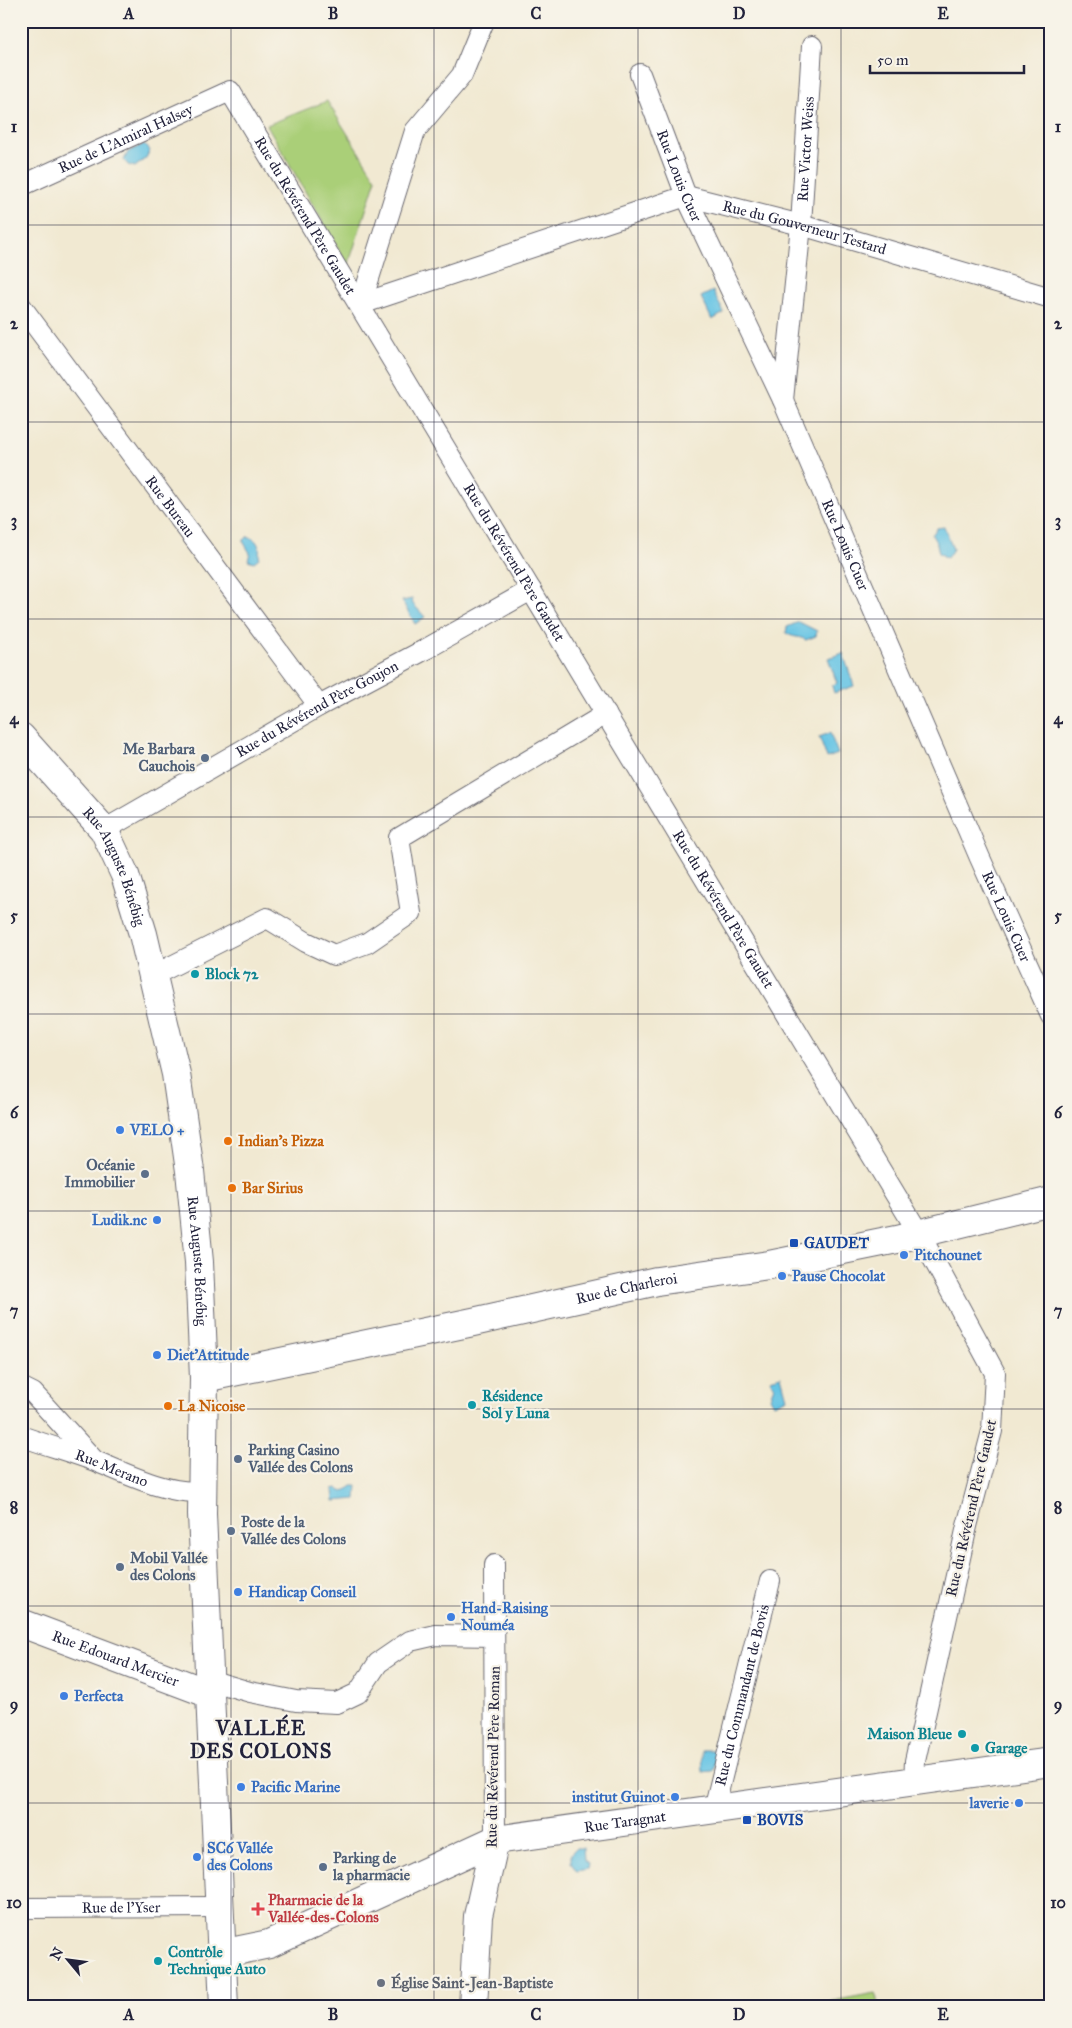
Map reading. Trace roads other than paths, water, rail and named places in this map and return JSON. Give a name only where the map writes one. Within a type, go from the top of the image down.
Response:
[{"type":"street","points":[[360,304],[415,130],[462,75],[484,21]]},
{"type":"street","name":"Rue Victor Weiss","points":[[783,400],[801,224],[812,46]]},
{"type":"street","name":"Rue Louis Cuer","points":[[640,74],[686,196],[783,400],[980,858],[1051,1016]]},
{"type":"street","name":"Rue du Révérend Père Gaudet","points":[[230,91],[919,1233],[995,1373],[992,1431],[967,1526],[915,1761],[914,1782]]},
{"type":"street","name":"Rue de L'Amiral Halsey","points":[[21,186],[230,91]]},
{"type":"street","points":[[360,304],[686,196]]},
{"type":"street","name":"Rue du Gouverneur Testard","points":[[686,196],[801,224],[1051,298]]},
{"type":"street","name":"Rue Bureau","points":[[21,306],[319,706]]},
{"type":"street","name":"Rue du Révérend Père Goujon","points":[[104,830],[319,706],[426,649],[530,590]]},
{"type":"street","points":[[152,976],[267,918],[306,942],[334,955],[367,943],[411,913],[399,838],[606,714]]},
{"type":"street","name":"Rue Auguste Bénébig","points":[[21,737],[104,830],[125,875],[143,934],[176,1074],[190,1171],[199,1262],[204,1378],[202,1514],[220,1907],[220,1954],[224,2007]]},
{"type":"street","name":"Rue de Charleroi","points":[[204,1378],[473,1322],[657,1281],[769,1265],[897,1239],[1051,1201]]},
{"type":"street","points":[[21,1387],[33,1393],[95,1461]]},
{"type":"street","name":"Rue Merano","points":[[21,1436],[95,1461],[130,1476],[188,1493],[202,1491]]},
{"type":"street","name":"Rue du Révérend Père Roman","points":[[473,2007],[478,1916],[495,1840],[494,1565]]},
{"type":"street","name":"Rue du Commandant de Bovis","points":[[716,1810],[716,1801],[770,1581]]},
{"type":"street","name":"Rue Edouard Mercier","points":[[21,1623],[210,1687]]},
{"type":"street","points":[[210,1687],[296,1701],[337,1704],[358,1693],[378,1663],[410,1641],[436,1635],[494,1636]]},
{"type":"street","name":"Rue Taragnat","points":[[220,1954],[268,1944],[495,1840],[1051,1762]]},
{"type":"street","name":"Rue de l'Yser","points":[[21,1908],[220,1907]]},
{"type":"water","points":[[144,144],[150,150],[146,158],[135,167],[128,165],[124,160],[128,152]]},
{"type":"water","points":[[713,291],[724,313],[712,320],[701,297]]},
{"type":"water","points":[[944,527],[953,549],[947,558],[939,553],[932,535],[937,528]]},
{"type":"water","points":[[248,536],[257,542],[259,547],[259,558],[254,562],[248,560],[250,553],[243,541]]},
{"type":"water","points":[[412,599],[413,604],[425,617],[415,624],[402,601]]},
{"type":"water","points":[[799,622],[817,631],[816,636],[806,640],[786,633],[787,627]]},
{"type":"water","points":[[843,653],[854,686],[834,693],[832,686],[837,683],[828,658]]},
{"type":"water","points":[[830,733],[838,754],[827,758],[819,737]]},
{"type":"water","points":[[781,1376],[787,1398],[774,1404],[770,1397],[774,1387],[770,1379]]},
{"type":"water","points":[[352,1486],[357,1486],[356,1499],[334,1501],[333,1489],[337,1488],[341,1491],[347,1490]]},
{"type":"water","points":[[702,1750],[719,1750],[713,1771],[703,1772]]},
{"type":"water","points":[[576,1848],[583,1848],[584,1861],[588,1864],[587,1869],[577,1871],[571,1862],[571,1853]]},
{"type":"place","name":"Me Barbara Cauchois","points":[[205,758]]},
{"type":"place","name":"Block 72","points":[[195,974]]},
{"type":"place","name":"VELO +","points":[[120,1130]]},
{"type":"place","name":"Indian's Pizza","points":[[228,1141]]},
{"type":"place","name":"Océanie Immobilier","points":[[145,1174]]},
{"type":"place","name":"Bar Sirius","points":[[232,1188]]},
{"type":"place","name":"Ludik.nc","points":[[157,1220]]},
{"type":"place","name":"GAUDET","points":[[794,1243]]},
{"type":"place","name":"Pitchounet","points":[[904,1255]]},
{"type":"place","name":"Pause Chocolat","points":[[782,1276]]},
{"type":"place","name":"Diet'Attitude","points":[[157,1355]]},
{"type":"place","name":"Résidence Sol y Luna","points":[[472,1405]]},
{"type":"place","name":"La Nicoise","points":[[168,1406]]},
{"type":"place","name":"Parking Casino Vallée des Colons","points":[[238,1459]]},
{"type":"place","name":"Poste de la Vallée des Colons","points":[[231,1531]]},
{"type":"place","name":"Mobil Vallée des Colons","points":[[120,1567]]},
{"type":"place","name":"Handicap Conseil","points":[[238,1592]]},
{"type":"place","name":"Hand-Raising Nouméa","points":[[451,1617]]},
{"type":"place","name":"Perfecta","points":[[64,1696]]},
{"type":"place","name":"Maison Bleue","points":[[962,1734]]},
{"type":"place","name":"Garage","points":[[975,1748]]},
{"type":"place","name":"Pacific Marine","points":[[241,1787]]},
{"type":"place","name":"institut Guinot","points":[[675,1797]]},
{"type":"place","name":"laverie","points":[[1019,1803]]},
{"type":"place","name":"BOVIS","points":[[747,1820]]},
{"type":"place","name":"SC6 Vallée des Colons","points":[[197,1857]]},
{"type":"place","name":"Parking de la pharmacie","points":[[323,1867]]},
{"type":"place","name":"Pharmacie de la Vallée-des-Colons","points":[[258,1909]]},
{"type":"place","name":"Contrôle Technique Auto","points":[[158,1961]]},
{"type":"place","name":"Église Saint-Jean-Baptiste","points":[[381,1983]]},
{"type":"district","name":"VALLÉE DES COLONS","points":[[261,1740]]}]
